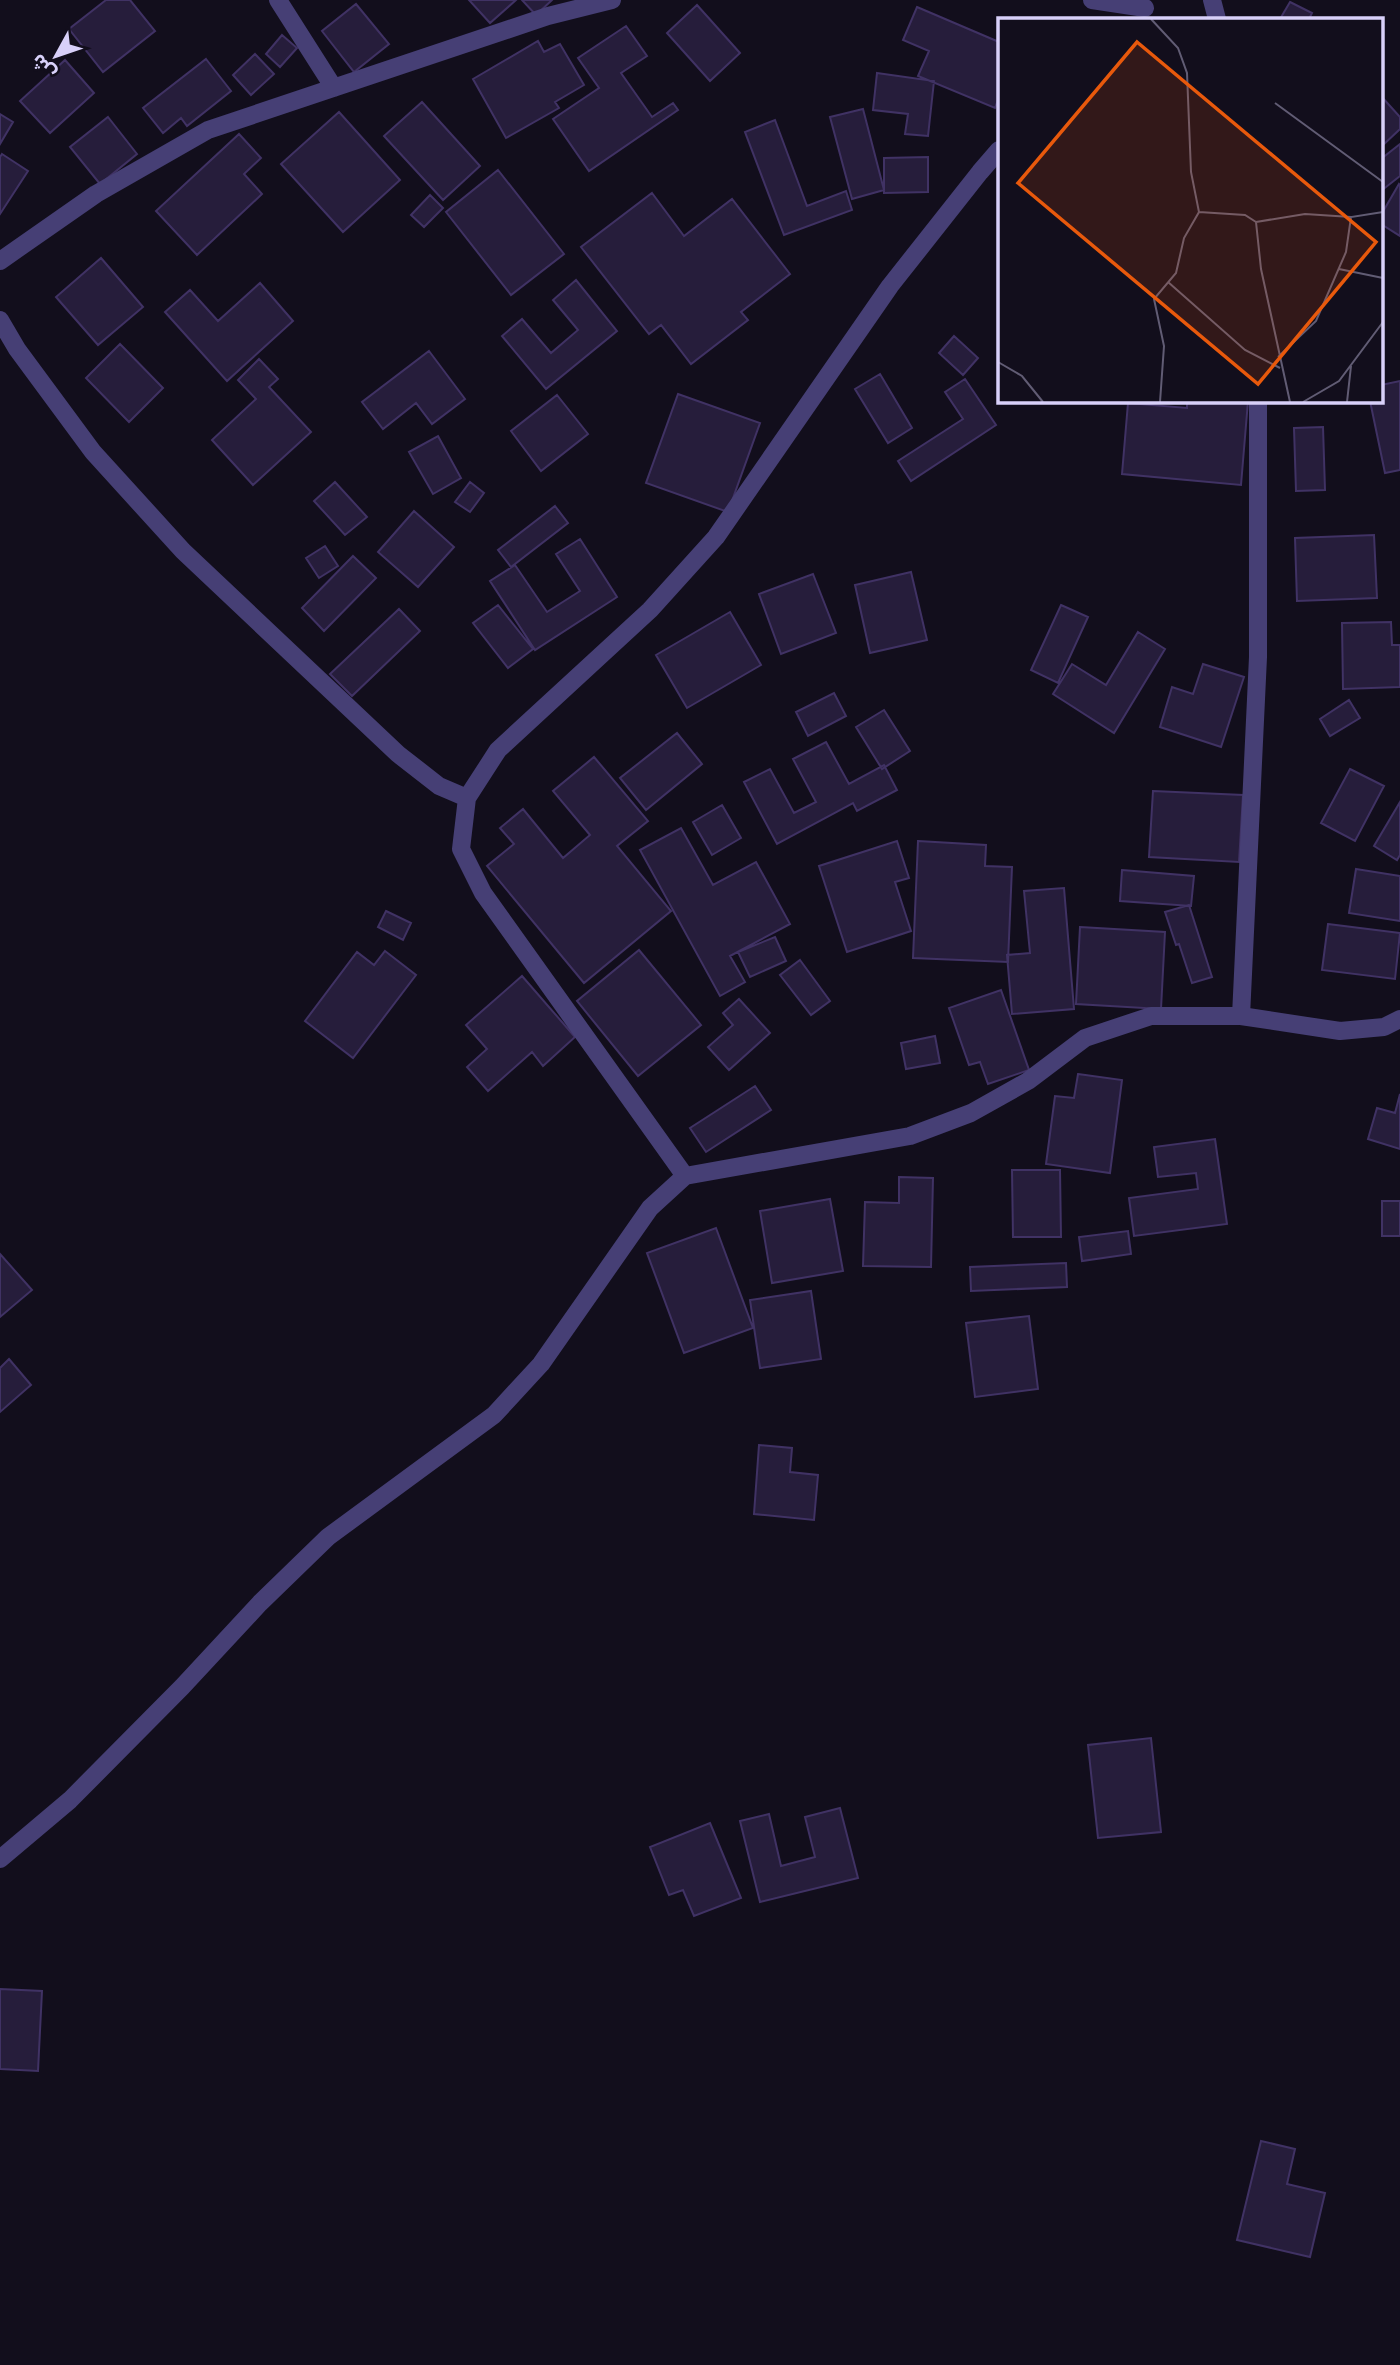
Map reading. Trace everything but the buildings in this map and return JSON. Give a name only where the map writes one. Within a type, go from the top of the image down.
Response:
[{"type":"street","points":[[278,0],[334,88]]},
{"type":"street","points":[[0,261],[96,194],[208,130],[548,16],[612,0]]},
{"type":"street","points":[[1092,0],[1143,9]]},
{"type":"street","points":[[1212,0],[1217,18]]},
{"type":"street","points":[[685,1176],[482,893],[461,849],[467,797],[499,750],[650,610],[716,537],[890,286],[998,151]]},
{"type":"street","points":[[0,320],[17,349],[93,452],[183,551],[398,754],[439,786],[467,797]]},
{"type":"street","points":[[1241,1016],[1258,657],[1258,402]]},
{"type":"street","points":[[0,1859],[70,1800],[182,1687],[260,1603],[328,1537],[494,1415],[541,1364],[650,1208],[685,1176],[910,1136],[971,1113],[1028,1081],[1085,1038],[1151,1016],[1241,1016],[1340,1031],[1384,1027],[1400,1019]]}]
